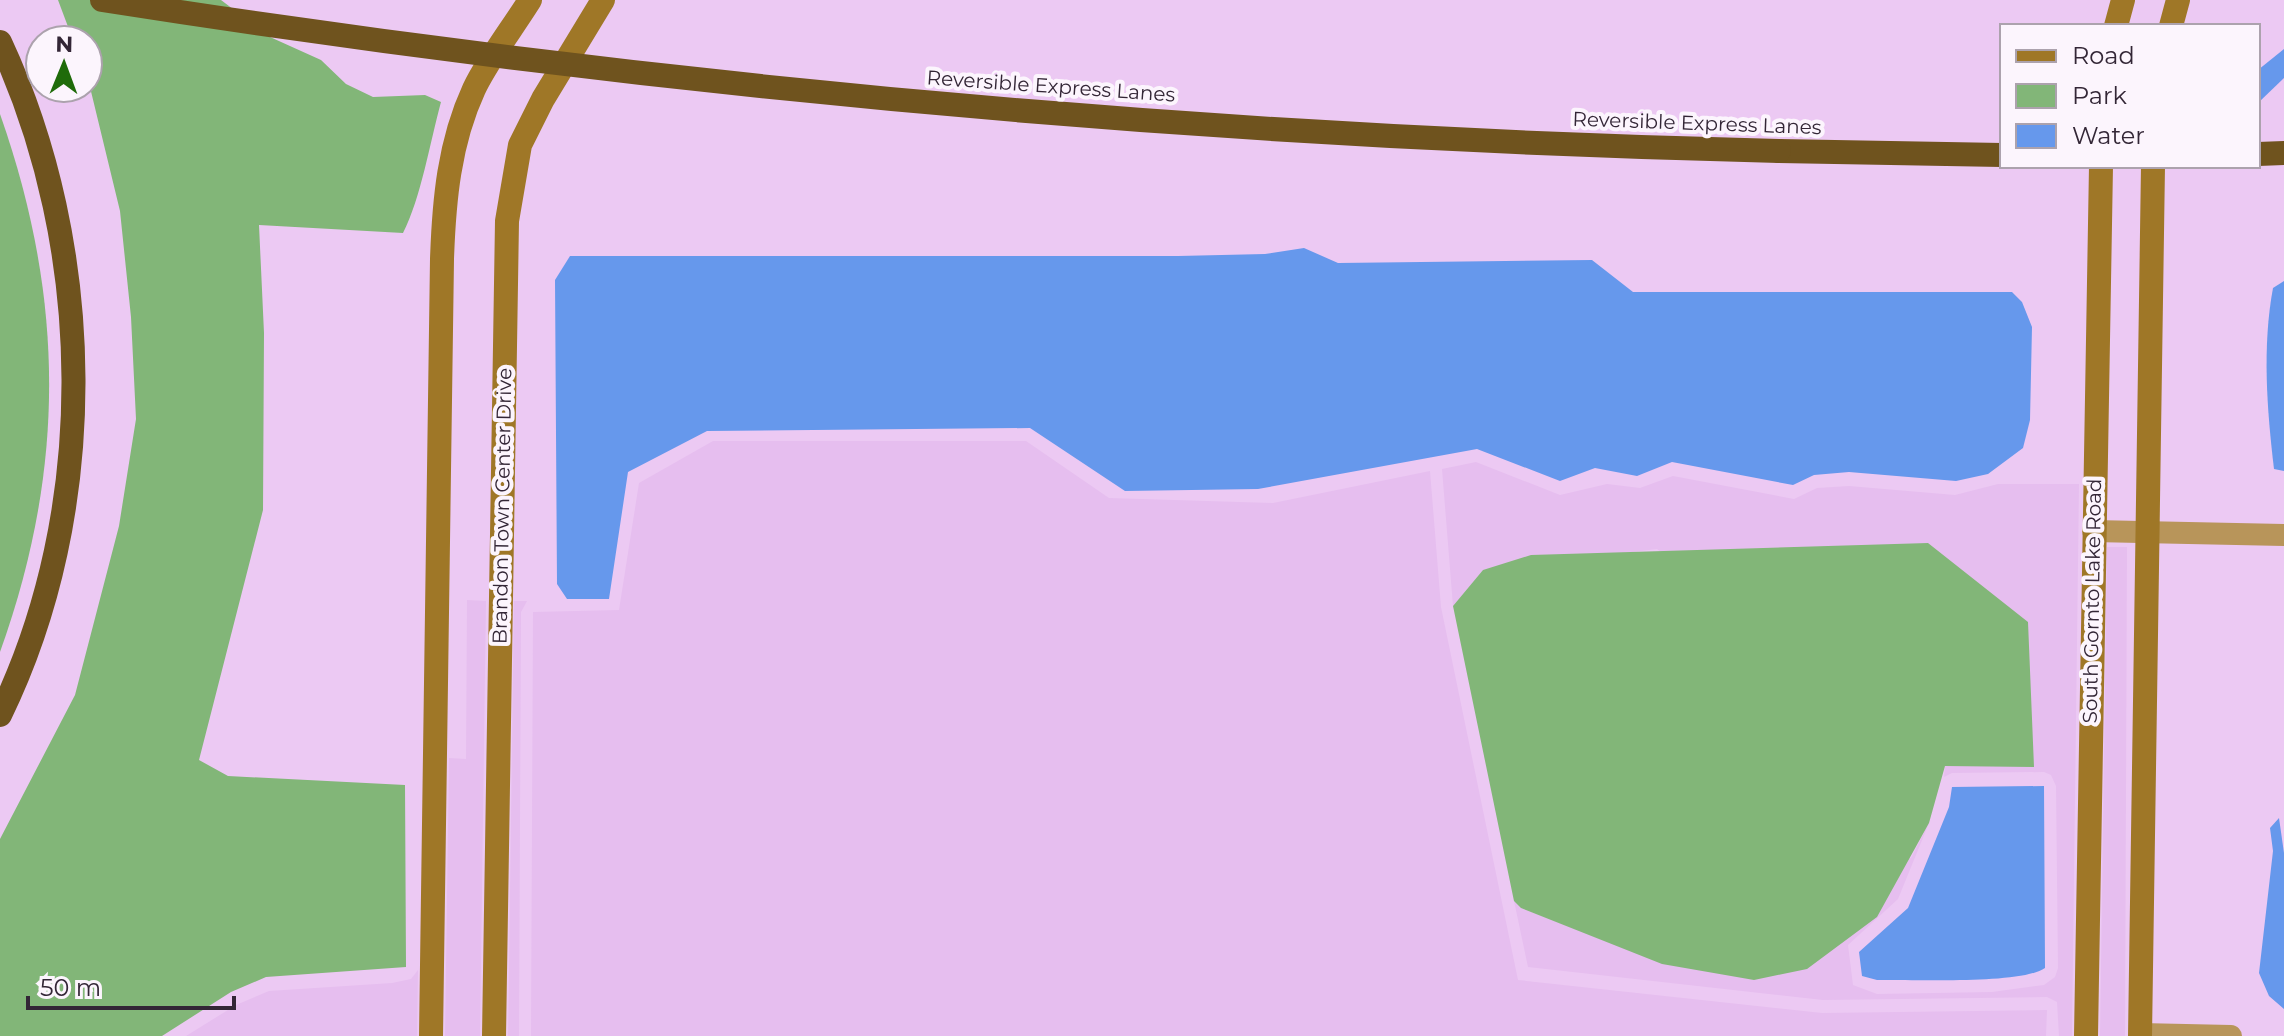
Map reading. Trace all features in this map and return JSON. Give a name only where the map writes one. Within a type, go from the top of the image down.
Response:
[{"type":"highway","name":"Reversible Express Lanes","points":[[102,0],[272,27],[647,73],[1031,111],[1471,139],[1691,149],[2000,155]]},
{"type":"highway","points":[[0,42],[41,151],[69,296],[73,365],[71,434],[50,573],[32,636],[0,715]]},
{"type":"highway","points":[[2260,154],[2284,153]]},
{"type":"street","points":[[431,1036],[442,259],[446,185],[456,141],[474,88],[530,0]]},
{"type":"street","name":"Brandon Town Center Drive","points":[[494,1036],[507,221],[520,145],[538,107],[603,0]]},
{"type":"street","points":[[2117,24],[2123,0]]},
{"type":"street","points":[[2172,24],[2178,0]]},
{"type":"street","name":"South Gornto Lake Road","points":[[2086,1036],[2101,168]]},
{"type":"street","points":[[2153,168],[2140,1035],[2231,1036]]},
{"type":"street","points":[[2093,531],[2284,535]]},
{"type":"shaded area","points":[[713,441],[1026,441],[1109,498],[1273,503],[1430,471],[1441,607],[1518,980],[1822,1013],[2047,1010],[2046,1036],[531,1036],[533,612],[619,610],[639,483]]},
{"type":"shaded area","points":[[1476,462],[1560,495],[1607,484],[1640,488],[1673,476],[1794,499],[1817,488],[1849,486],[1955,495],[1998,484],[2079,484],[2072,1036],[2059,1036],[2057,1002],[2047,997],[1823,1000],[1528,967],[1514,901],[1521,908],[1588,934],[1911,858],[1929,823],[1898,899],[1848,945],[1853,985],[1877,994],[1992,992],[2044,985],[2055,977],[2058,968],[2056,786],[2051,775],[2044,772],[1952,773],[1944,777],[1945,766],[1657,549],[1483,570],[1453,606],[1442,469]]},
{"type":"shaded area","points":[[2107,547],[2127,547],[2125,1036],[2100,1036]]},
{"type":"shaded area","points":[[467,600],[486,601],[480,1036],[445,1036],[449,758],[466,759]]},
{"type":"shaded area","points":[[514,601],[527,601],[521,612],[519,1036],[508,1036]]},
{"type":"shaded area","points":[[418,970],[417,1036],[186,1036],[236,1005],[269,991],[392,983],[411,979]]},
{"type":"green space","points":[[58,0],[221,0],[270,37],[321,60],[346,84],[373,97],[425,95],[441,102],[420,187],[403,233],[259,225],[264,333],[263,510],[199,760],[228,776],[405,785],[406,967],[266,977],[231,992],[162,1036],[0,1036],[0,839],[75,695],[119,526],[136,419],[131,317],[120,211],[94,104],[104,104],[104,24],[67,24]]},
{"type":"green space","points":[[0,114],[37,250],[46,317],[49,383],[46,450],[37,516],[22,584],[0,652]]},
{"type":"green space","points":[[1928,543],[2028,622],[2034,767],[1945,766],[1929,823],[1877,917],[1807,969],[1754,980],[1662,964],[1521,908],[1514,901],[1453,606],[1483,570],[1531,555]]},
{"type":"water","points":[[2284,49],[2284,78],[2260,101],[2260,68]]},
{"type":"water","points":[[1304,248],[1338,263],[1592,260],[1633,292],[2012,292],[2022,302],[2032,327],[2030,420],[2023,448],[1988,474],[1956,481],[1849,472],[1814,475],[1793,485],[1672,462],[1637,476],[1595,468],[1560,481],[1477,449],[1258,489],[1125,491],[1030,428],[707,431],[628,472],[609,599],[567,599],[557,584],[555,280],[570,256],[1178,256],[1265,254]]},
{"type":"water","points":[[2284,281],[2284,471],[2274,469],[2267,356],[2273,288]]},
{"type":"water","points":[[2044,786],[2045,968],[2013,977],[1990,979],[1877,980],[1862,976],[1859,952],[1908,908],[1949,807],[1952,787]]},
{"type":"water","points":[[2279,818],[2284,853],[2284,1009],[2269,996],[2259,973],[2273,851],[2270,828]]}]
